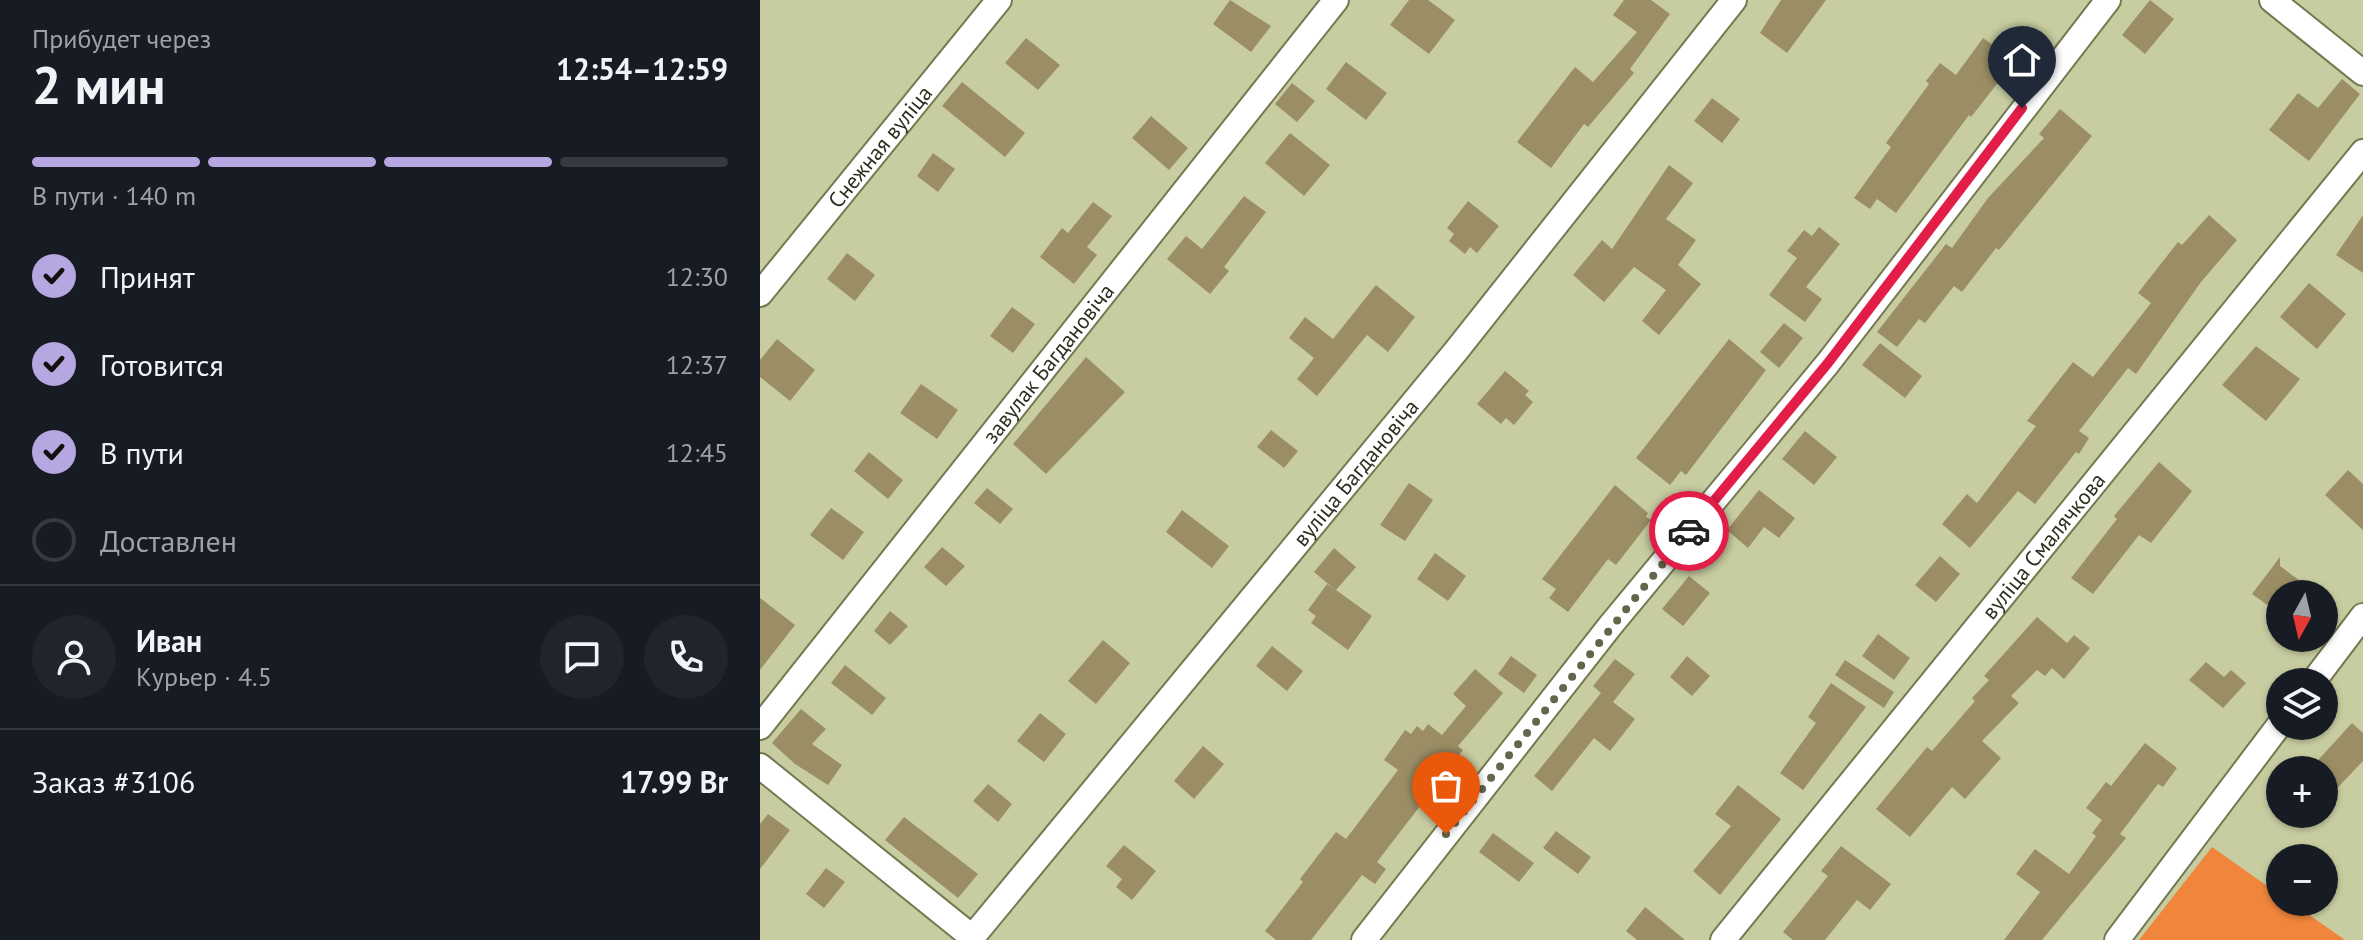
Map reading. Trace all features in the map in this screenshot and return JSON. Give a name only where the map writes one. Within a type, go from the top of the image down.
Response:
[{"type":"street","name":"Снежная вуліца","points":[[760,294],[999,0]]},
{"type":"street","name":"завулак Багдановіча","points":[[760,727],[1336,0]]},
{"type":"street","name":"вуліца Багдановіча","points":[[971,938],[1456,351],[1734,0]]},
{"type":"street","points":[[1364,940],[1610,626],[1828,363],[2108,0]]},
{"type":"street","points":[[2272,0],[2363,73]]},
{"type":"street","name":"вуліца Смалячкова","points":[[1723,940],[2363,152]]},
{"type":"street","points":[[2324,668],[2363,616]]},
{"type":"street","points":[[2117,940],[2268,740]]},
{"type":"street","points":[[760,766],[971,938]]},
{"type":"shaded area","points":[[2212,847],[2266,885],[2266,916],[2311,916],[2345,940],[2139,940]]},
{"type":"building","points":[[1230,0],[1271,26],[1251,52],[1213,24]]},
{"type":"building","points":[[1409,0],[1428,0],[1455,20],[1429,54],[1390,25]]},
{"type":"building","points":[[1624,0],[1651,0],[1670,14],[1630,69],[1634,73],[1588,127],[1584,124],[1551,168],[1517,142],[1575,67],[1593,82],[1637,32],[1613,15]]},
{"type":"building","points":[[1781,0],[1826,0],[1787,53],[1760,33]]},
{"type":"building","points":[[2150,0],[2174,19],[2145,54],[2122,35]]},
{"type":"building","points":[[1026,38],[1060,65],[1038,90],[1005,63]]},
{"type":"building","points":[[1983,38],[2015,61],[1971,117],[1969,115],[1896,213],[1877,199],[1870,209],[1854,198],[1891,147],[1886,143],[1929,84],[1926,81],[1940,63],[1956,75]]},
{"type":"building","points":[[1346,62],[1387,93],[1366,120],[1326,89]]},
{"type":"building","points":[[2342,79],[2360,94],[2309,161],[2269,130],[2298,93],[2318,108]]},
{"type":"building","points":[[962,82],[1025,133],[1005,157],[942,106]]},
{"type":"building","points":[[1292,83],[1315,101],[1297,122],[1275,104]]},
{"type":"building","points":[[1712,98],[1740,119],[1722,143],[1694,121]]},
{"type":"building","points":[[2060,109],[2092,136],[1999,250],[1996,248],[1962,292],[1954,286],[1925,323],[1919,319],[1897,347],[1877,332],[1946,244],[1952,248],[1988,198],[2044,138],[2039,134]]},
{"type":"building","points":[[1151,116],[1188,148],[1169,170],[1132,138]]},
{"type":"building","points":[[1290,133],[1330,165],[1304,196],[1265,163]]},
{"type":"building","points":[[933,153],[955,169],[938,192],[917,176]]},
{"type":"building","points":[[1669,165],[1693,183],[1666,219],[1696,240],[1678,265],[1701,284],[1659,335],[1642,321],[1666,290],[1634,267],[1604,302],[1573,275],[1602,240],[1612,249]]},
{"type":"building","points":[[1244,196],[1266,212],[1224,267],[1229,271],[1210,294],[1167,259],[1186,236],[1202,249]]},
{"type":"building","points":[[1468,201],[1499,226],[1477,253],[1470,247],[1465,254],[1449,241],[1454,234],[1447,228]]},
{"type":"building","points":[[1093,202],[1112,216],[1087,247],[1097,255],[1074,284],[1040,257],[1062,228],[1068,233]]},
{"type":"building","points":[[2209,215],[2237,240],[2201,282],[2136,374],[2128,368],[2079,431],[2089,438],[2079,454],[2076,452],[2035,504],[2018,491],[1970,548],[1942,524],[1967,494],[1977,503],[2036,426],[2027,421],[2073,362],[2093,377],[2151,303],[2138,293],[2178,242],[2182,245]]},
{"type":"building","points":[[2363,215],[2363,273],[2336,255]]},
{"type":"building","points":[[1819,227],[1840,244],[1806,287],[1822,299],[1805,322],[1769,295],[1797,258],[1787,251],[1804,230],[1812,236]]},
{"type":"building","points":[[847,253],[875,275],[855,301],[827,279]]},
{"type":"building","points":[[2309,283],[2346,314],[2317,349],[2280,317]]},
{"type":"building","points":[[1376,285],[1415,317],[1388,352],[1367,335],[1317,396],[1297,379],[1314,358],[1289,338],[1305,317],[1333,339]]},
{"type":"building","points":[[1012,307],[1035,324],[1013,353],[990,336]]},
{"type":"building","points":[[1784,323],[1803,338],[1779,368],[1760,352]]},
{"type":"building","points":[[777,339],[815,370],[790,401],[760,377],[760,360]]},
{"type":"building","points":[[1729,339],[1766,370],[1686,475],[1681,471],[1670,485],[1636,458]]},
{"type":"building","points":[[1880,343],[1922,376],[1905,398],[1862,365]]},
{"type":"building","points":[[2256,346],[2300,379],[2266,421],[2222,385]]},
{"type":"building","points":[[1086,357],[1125,392],[1046,474],[1013,444]]},
{"type":"building","points":[[1505,371],[1529,391],[1525,395],[1533,402],[1514,425],[1506,418],[1501,424],[1477,404]]},
{"type":"building","points":[[921,384],[958,410],[937,439],[900,413]]},
{"type":"building","points":[[1271,430],[1298,451],[1284,468],[1257,447]]},
{"type":"building","points":[[1805,431],[1837,457],[1814,485],[1782,459]]},
{"type":"building","points":[[869,452],[903,480],[888,499],[854,471]]},
{"type":"building","points":[[2159,462],[2192,491],[2151,543],[2139,535],[2093,594],[2071,578],[2117,519],[2114,516]]},
{"type":"building","points":[[2348,470],[2363,484],[2363,530],[2325,495]]},
{"type":"building","points":[[1409,483],[1433,500],[1405,541],[1380,525]]},
{"type":"building","points":[[1615,485],[1648,513],[1646,517],[1651,520],[1616,565],[1608,559],[1568,612],[1549,598],[1556,589],[1542,579]]},
{"type":"building","points":[[987,488],[1013,509],[1000,524],[974,503]]},
{"type":"building","points":[[1759,490],[1795,518],[1779,538],[1764,527],[1748,548],[1727,530]]},
{"type":"building","points":[[831,508],[864,532],[843,560],[810,535]]},
{"type":"building","points":[[1182,510],[1229,546],[1212,568],[1166,532]]},
{"type":"building","points":[[942,547],[965,566],[946,586],[924,567]]},
{"type":"building","points":[[1334,548],[1356,567],[1336,590],[1372,616],[1348,650],[1311,623],[1316,616],[1308,610],[1327,584],[1334,589],[1314,572]]},
{"type":"building","points":[[1435,553],[1466,576],[1448,601],[1417,579]]},
{"type":"building","points":[[1940,556],[1960,574],[1936,602],[1915,585]]},
{"type":"building","points":[[2280,557],[2280,566],[2299,580],[2266,580],[2266,604],[2252,594]]},
{"type":"building","points":[[1689,576],[1710,593],[1683,626],[1662,609]]},
{"type":"building","points":[[760,598],[795,625],[760,670]]},
{"type":"building","points":[[890,611],[908,626],[890,645],[874,631]]},
{"type":"building","points":[[2037,617],[2067,643],[2074,635],[2090,648],[2064,679],[2052,668],[2045,676],[2037,670],[2011,696],[2019,703],[1982,741],[2001,758],[1965,799],[1952,787],[1910,837],[1876,809],[1927,747],[1932,751],[1975,701],[1972,698],[1989,680],[1984,676]]},
{"type":"building","points":[[1878,634],[1910,658],[1894,680],[1862,656]]},
{"type":"building","points":[[1103,640],[1130,663],[1096,704],[1068,681]]},
{"type":"building","points":[[1272,646],[1303,671],[1287,691],[1256,666]]},
{"type":"building","points":[[1511,656],[1537,675],[1524,693],[1498,674]]},
{"type":"building","points":[[1687,656],[1710,676],[1692,696],[1670,677]]},
{"type":"building","points":[[1615,659],[1635,674],[1613,702],[1635,719],[1610,751],[1594,738],[1552,791],[1534,776],[1601,693],[1593,686]]},
{"type":"building","points":[[1845,660],[1894,692],[1884,708],[1835,675]]},
{"type":"building","points":[[2206,662],[2224,677],[2231,670],[2246,683],[2223,708],[2189,680]]},
{"type":"building","points":[[845,665],[886,698],[872,715],[831,683]]},
{"type":"building","points":[[1475,669],[1503,693],[1458,746],[1463,750],[1377,862],[1386,869],[1375,884],[1362,875],[1311,940],[1276,940],[1265,931],[1303,882],[1300,879],[1336,832],[1346,839],[1398,770],[1384,760],[1405,730],[1411,734],[1417,726],[1423,731],[1428,724],[1442,735],[1466,706],[1453,694]]},
{"type":"building","points":[[1831,683],[1866,707],[1803,790],[1780,773],[1816,723],[1808,717]]},
{"type":"building","points":[[801,709],[826,729],[812,744],[842,765],[828,785],[795,764],[772,743]]},
{"type":"building","points":[[1040,713],[1066,734],[1044,762],[1017,741]]},
{"type":"building","points":[[2352,723],[2363,733],[2363,761],[2338,787],[2338,756],[2322,756]]},
{"type":"building","points":[[2145,743],[2177,768],[2163,787],[2158,784],[2120,834],[2126,838],[2042,940],[2004,940],[2040,892],[2016,874],[2035,849],[2069,874],[2096,836],[2092,833],[2102,820],[2086,808],[2106,782],[2111,786]]},
{"type":"building","points":[[1203,746],[1224,764],[1194,799],[1174,781]]},
{"type":"building","points":[[988,784],[1012,804],[998,822],[973,801]]},
{"type":"building","points":[[1738,785],[1781,819],[1720,895],[1693,871],[1731,826],[1715,814]]},
{"type":"building","points":[[768,814],[790,830],[760,869],[760,824]]},
{"type":"building","points":[[904,817],[978,874],[958,898],[885,840]]},
{"type":"building","points":[[1556,831],[1591,857],[1578,874],[1543,848]]},
{"type":"building","points":[[1493,833],[1534,863],[1519,882],[1479,852]]},
{"type":"building","points":[[1124,845],[1156,871],[1132,900],[1116,887],[1122,879],[1106,866]]},
{"type":"building","points":[[1841,846],[1891,884],[1870,910],[1857,900],[1825,940],[1793,940],[1783,932],[1828,876],[1821,871]]},
{"type":"building","points":[[826,868],[845,882],[824,908],[806,894]]},
{"type":"building","points":[[1645,907],[1685,940],[1637,940],[1626,931]]},
{"type":"way so far","points":[[1446,834],[1689,531]]},
{"type":"route","points":[[1689,531],[1828,363],[2022,108]]}]
